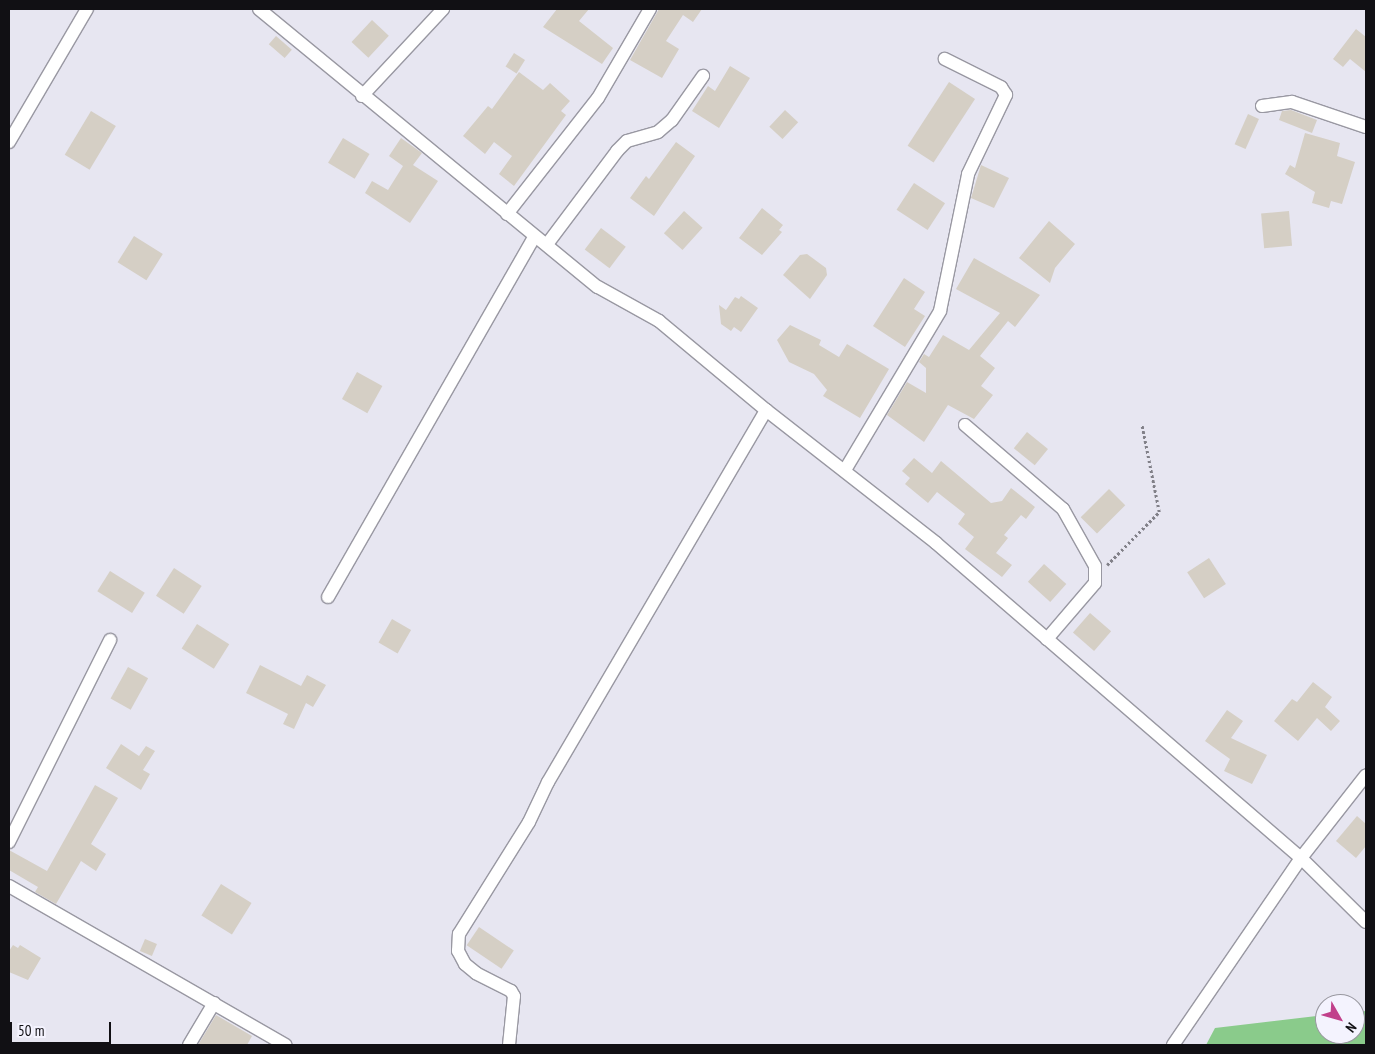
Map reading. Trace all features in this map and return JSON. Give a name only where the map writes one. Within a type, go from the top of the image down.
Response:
[{"type":"street","points":[[9,142],[87,9]]},
{"type":"street","points":[[260,9],[362,96],[534,237],[548,243],[598,287],[659,321],[766,410],[845,470],[1048,640],[1301,858],[1366,922]]},
{"type":"street","points":[[362,96],[443,9]]},
{"type":"street","points":[[507,214],[598,98],[650,9]]},
{"type":"street","points":[[845,470],[940,311],[968,174],[1006,95],[1001,87],[945,59]]},
{"type":"street","points":[[548,243],[617,151],[627,142],[658,132],[672,120],[703,76]]},
{"type":"street","points":[[1262,106],[1292,102],[1366,127]]},
{"type":"street","points":[[328,597],[534,237]]},
{"type":"street","points":[[509,1045],[514,996],[511,991],[476,973],[465,964],[458,951],[459,934],[529,822],[548,782],[766,410]]},
{"type":"street","points":[[965,425],[1063,509],[1080,536],[1097,575],[1095,583],[1048,640]]},
{"type":"street","points":[[9,842],[110,640]]},
{"type":"street","points":[[1173,1045],[1301,858],[1366,775]]},
{"type":"street","points":[[9,886],[286,1045]]},
{"type":"street","points":[[189,1045],[214,1003]]},
{"type":"path","points":[[1097,575],[1159,512],[1142,426]]},
{"type":"green space","points":[[1365,1011],[1366,1045],[1206,1045],[1215,1028],[1315,1016],[1315,1044],[1365,1044]]},
{"type":"building","points":[[557,9],[589,9],[579,21],[613,48],[602,64],[543,27]]},
{"type":"building","points":[[659,9],[702,9],[693,22],[683,15],[666,41],[679,49],[662,78],[630,60]]},
{"type":"building","points":[[372,20],[389,36],[368,58],[352,42]]},
{"type":"building","points":[[1356,29],[1366,37],[1366,72],[1350,59],[1343,67],[1333,59]]},
{"type":"building","points":[[276,36],[292,50],[285,58],[269,44]]},
{"type":"building","points":[[514,53],[525,60],[517,73],[506,67]]},
{"type":"building","points":[[730,66],[750,78],[719,128],[692,111],[708,86],[715,91]]},
{"type":"building","points":[[519,72],[543,90],[550,83],[570,101],[561,111],[566,115],[514,186],[499,174],[512,156],[494,142],[485,154],[463,136],[488,106],[492,109]]},
{"type":"building","points":[[949,82],[975,99],[934,163],[908,146]]},
{"type":"building","points":[[785,110],[798,122],[782,139],[769,127]]},
{"type":"building","points":[[1291,110],[1317,120],[1312,133],[1279,120],[1282,111]]},
{"type":"building","points":[[91,111],[116,126],[90,170],[65,155]]},
{"type":"building","points":[[1248,114],[1259,119],[1246,149],[1235,144]]},
{"type":"building","points":[[1305,133],[1340,143],[1337,156],[1355,162],[1342,204],[1331,201],[1329,208],[1312,203],[1315,192],[1285,174],[1290,165],[1295,168]]},
{"type":"building","points":[[343,138],[370,154],[355,179],[328,163]]},
{"type":"building","points":[[401,138],[422,153],[413,165],[438,181],[410,223],[365,193],[372,181],[388,190],[403,166],[389,156]]},
{"type":"building","points":[[676,142],[695,156],[654,216],[630,198],[646,176],[649,179]]},
{"type":"building","points":[[981,165],[1009,178],[994,208],[971,198]]},
{"type":"building","points":[[914,183],[945,203],[928,230],[897,210]]},
{"type":"building","points":[[762,208],[783,225],[779,230],[782,232],[762,255],[739,238]]},
{"type":"building","points":[[684,211],[703,228],[683,250],[664,233]]},
{"type":"building","points":[[1289,211],[1292,246],[1264,248],[1261,213]]},
{"type":"building","points":[[1049,221],[1075,244],[1055,268],[1050,283],[1019,258]]},
{"type":"building","points":[[601,228],[626,247],[610,268],[585,250]]},
{"type":"building","points":[[134,236],[163,254],[146,280],[118,262]]},
{"type":"building","points":[[807,254],[826,268],[827,275],[810,299],[783,275],[800,255]]},
{"type":"building","points":[[974,258],[1040,295],[1015,327],[1008,321],[980,356],[995,368],[981,386],[993,395],[974,419],[948,405],[924,442],[887,415],[907,382],[926,393],[926,368],[919,362],[924,354],[929,357],[943,335],[969,350],[1000,313],[956,289]]},
{"type":"building","points":[[904,278],[925,292],[914,309],[925,316],[905,347],[873,326]]},
{"type":"building","points":[[741,296],[758,308],[741,332],[734,327],[731,331],[721,324],[719,305],[726,310],[735,297],[739,299]]},
{"type":"building","points":[[790,325],[821,340],[819,345],[839,357],[847,344],[889,369],[860,418],[823,396],[827,390],[814,374],[789,362],[777,340]]},
{"type":"building","points":[[357,372],[382,386],[367,413],[342,399]]},
{"type":"building","points":[[1027,432],[1048,449],[1035,465],[1014,448]]},
{"type":"building","points":[[914,458],[932,473],[941,461],[991,503],[1002,501],[1011,488],[1035,507],[1026,519],[1021,515],[1004,535],[1008,538],[996,553],[1012,565],[1002,577],[965,549],[974,537],[958,524],[965,514],[937,492],[928,503],[905,484],[910,478],[902,471]]},
{"type":"building","points":[[1109,489],[1125,505],[1097,534],[1081,517]]},
{"type":"building","points":[[1209,558],[1226,584],[1204,598],[1187,572]]},
{"type":"building","points":[[1044,564],[1066,584],[1050,602],[1028,582]]},
{"type":"building","points":[[174,568],[202,586],[184,614],[156,596]]},
{"type":"building","points":[[110,571],[145,593],[132,613],[97,591]]},
{"type":"building","points":[[1090,613],[1111,631],[1094,651],[1073,633]]},
{"type":"building","points":[[392,619],[411,630],[398,653],[378,642]]},
{"type":"building","points":[[197,624],[229,644],[214,669],[182,649]]},
{"type":"building","points":[[260,665],[301,686],[307,675],[326,685],[313,707],[306,703],[294,729],[283,724],[288,714],[246,693]]},
{"type":"building","points":[[128,667],[148,678],[131,710],[111,698]]},
{"type":"building","points":[[1313,682],[1332,697],[1325,707],[1340,721],[1331,731],[1317,718],[1298,741],[1274,721],[1292,699],[1297,702]]},
{"type":"building","points":[[1227,710],[1243,721],[1231,738],[1267,755],[1252,784],[1224,771],[1230,759],[1205,741]]},
{"type":"building","points":[[121,744],[139,756],[146,746],[155,751],[143,770],[150,774],[141,790],[106,768]]},
{"type":"building","points":[[95,785],[118,798],[91,844],[106,854],[96,871],[81,861],[56,904],[35,892],[38,887],[9,870],[9,850],[47,871]]},
{"type":"building","points":[[1357,816],[1366,824],[1366,846],[1356,858],[1336,841]]},
{"type":"building","points":[[221,884],[252,903],[232,934],[201,915]]},
{"type":"building","points":[[479,927],[514,950],[502,969],[467,945]]},
{"type":"building","points":[[145,939],[157,944],[152,956],[140,951]]},
{"type":"building","points":[[13,945],[18,948],[20,945],[41,958],[28,980],[9,972],[9,951]]},
{"type":"building","points":[[216,1015],[252,1036],[247,1045],[198,1045]]}]
